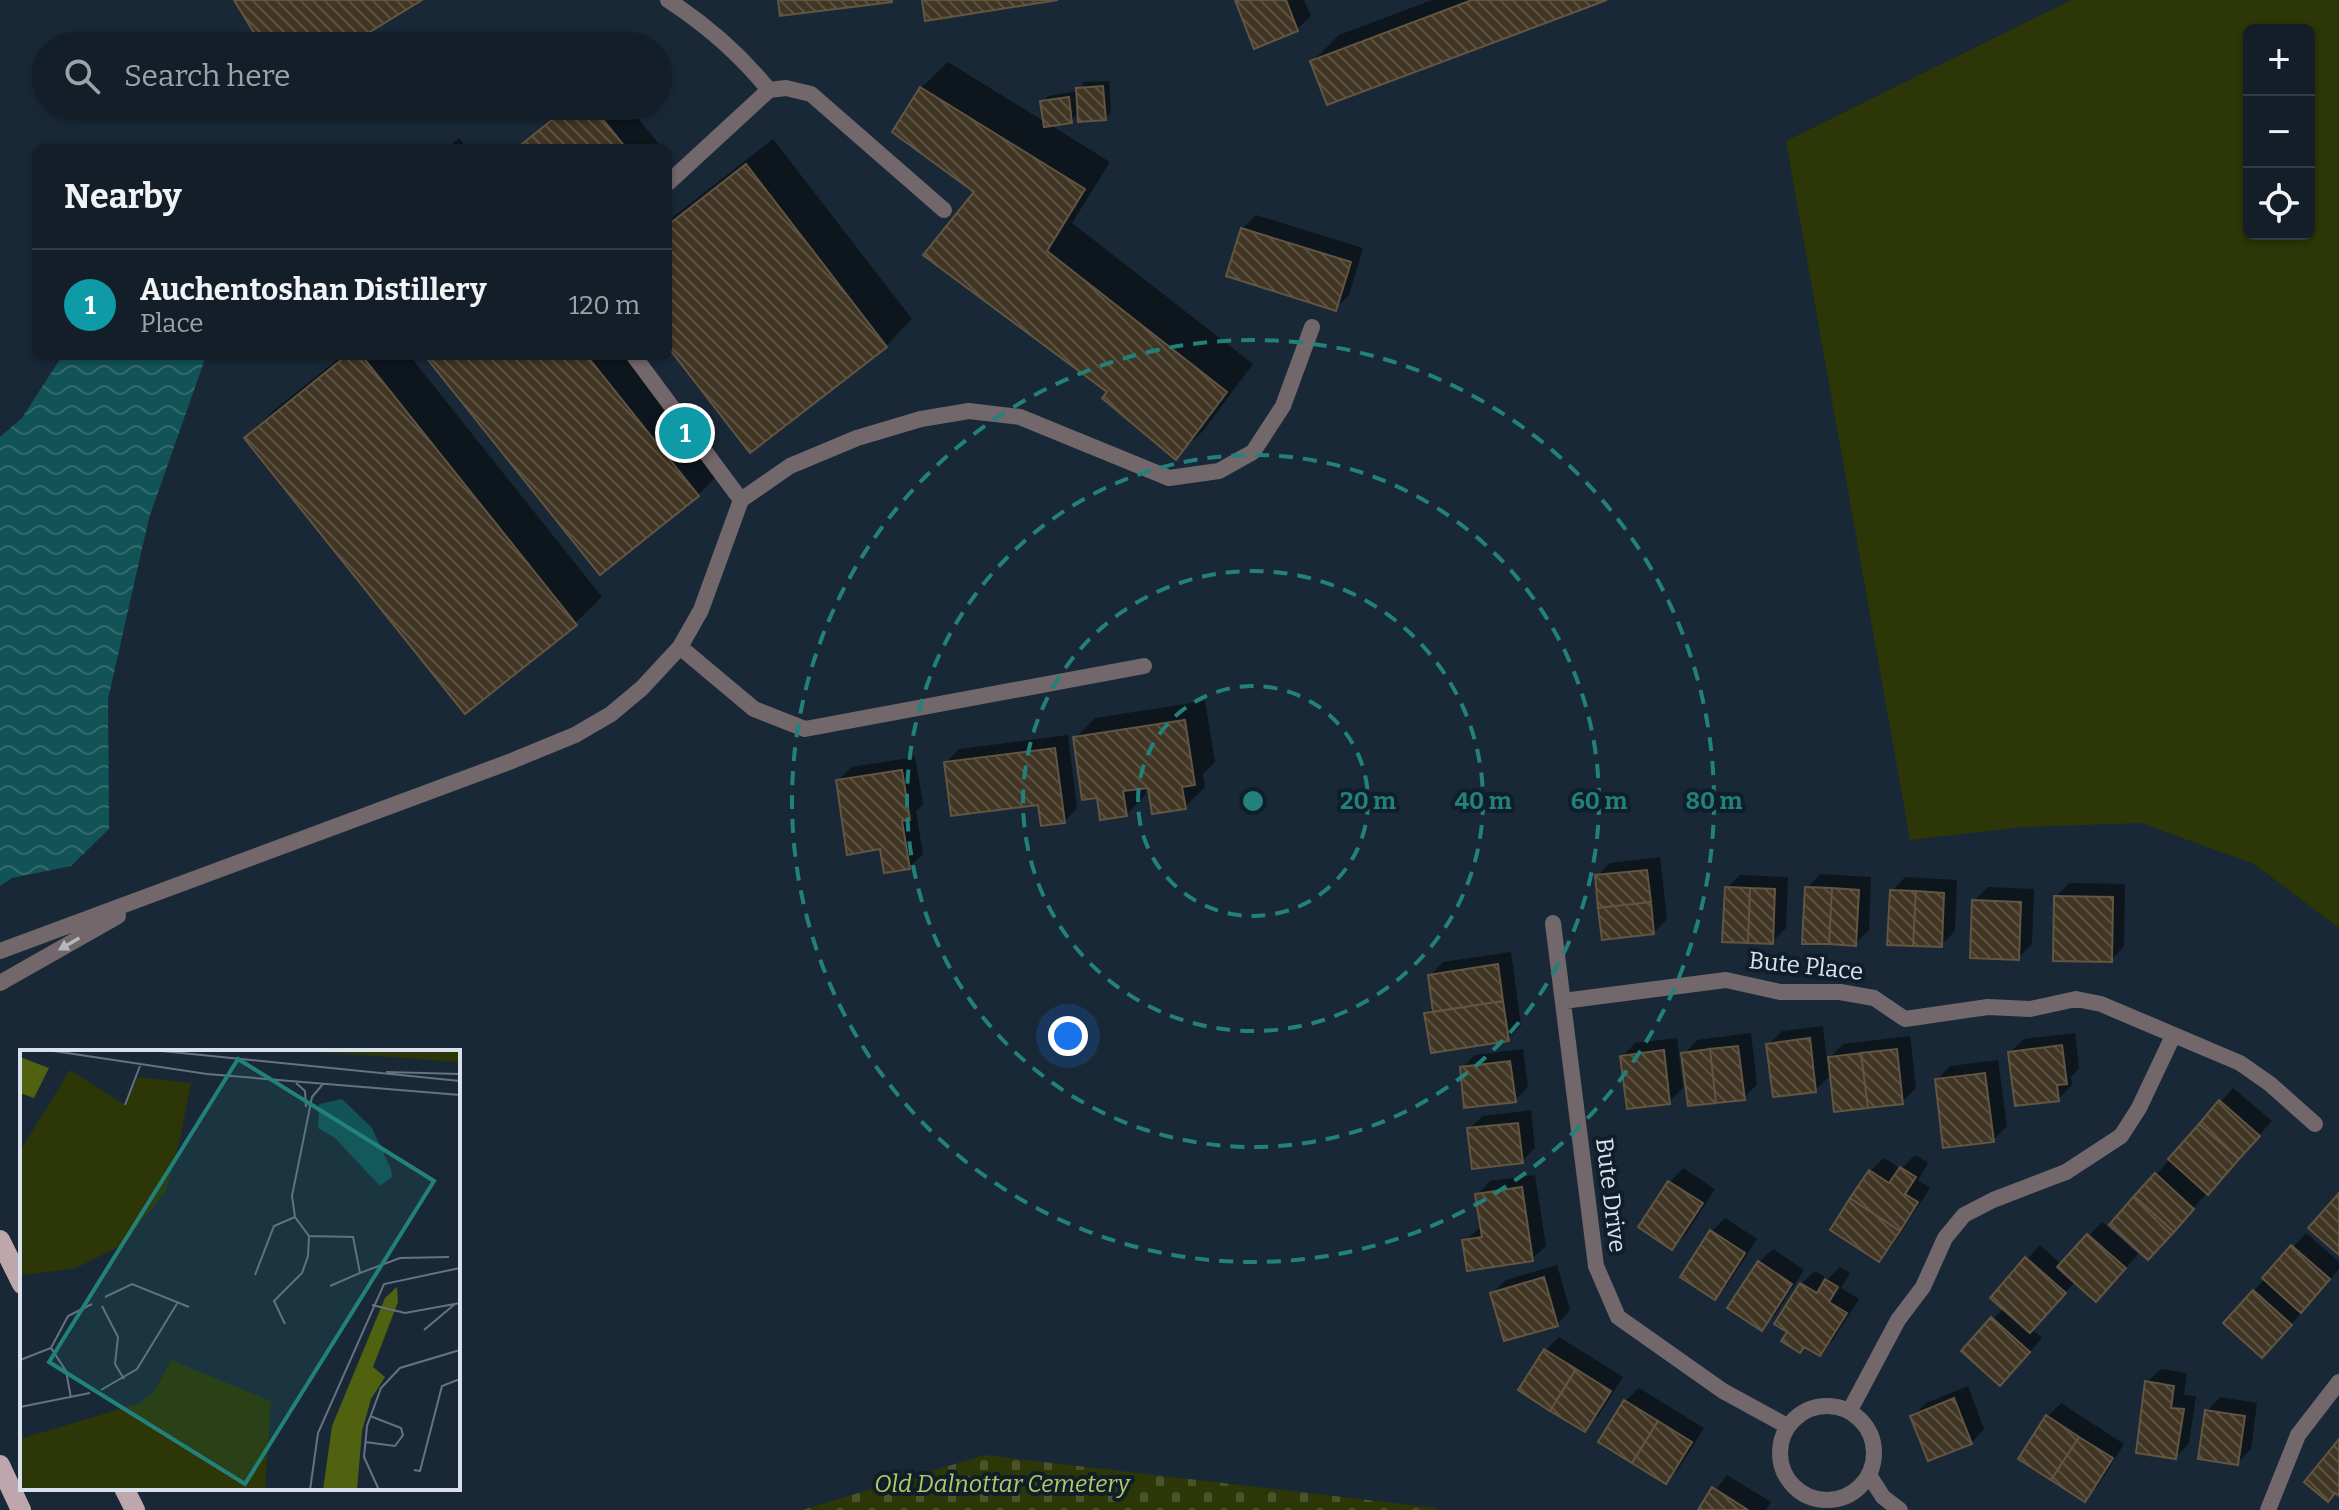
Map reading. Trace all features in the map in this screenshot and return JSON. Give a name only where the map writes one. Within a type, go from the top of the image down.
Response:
[{"type":"main road","points":[[0,1240],[20,1280]]},
{"type":"main road","points":[[0,1465],[21,1510]]},
{"type":"main road","points":[[125,1490],[135,1510]]},
{"type":"street","points":[[668,0],[709,27],[740,55],[769,90]]},
{"type":"street","points":[[672,179],[769,90],[786,88],[811,94],[944,210]]},
{"type":"street","points":[[0,951],[575,735],[611,714],[642,688],[680,647],[701,610],[741,500],[790,466],[857,438],[921,419],[969,411],[1020,417],[1169,478],[1219,471],[1253,452],[1283,406],[1312,327]]},
{"type":"street","points":[[637,360],[741,500]]},
{"type":"street","points":[[680,647],[754,709],[805,729],[1144,666]]},
{"type":"street","points":[[0,983],[161,892]]},
{"type":"street","name":"Bute Drive","points":[[1553,923],[1596,1266],[1618,1317],[1723,1391],[1787,1426]]},
{"type":"street","name":"Bute Place","points":[[1563,1001],[1726,980],[1780,992],[1840,992],[1874,998],[1905,1019],[1988,1007],[2030,1009],[2076,999],[2101,1004],[2240,1063],[2270,1084],[2315,1124]]},
{"type":"street","points":[[1850,1410],[1898,1320],[1923,1287],[1945,1238],[1964,1215],[2066,1172],[2121,1136],[2139,1108],[2173,1036]]},
{"type":"street","points":[[2268,1510],[2298,1435],[2339,1382]]},
{"type":"street","points":[[1823,1405],[1850,1410],[1870,1432],[1874,1460],[1869,1475],[1860,1487],[1832,1500],[1803,1494],[1790,1484],[1779,1455],[1787,1426],[1809,1408],[1823,1405]]},
{"type":"street","points":[[1869,1475],[1883,1497],[1900,1510]]},
{"type":"green space","points":[[2071,0],[2339,0],[2339,928],[2254,864],[2141,823],[2023,827],[1910,840],[1786,141]]},
{"type":"green space","name":"Old Dalnottar Cemetery","points":[[985,1455],[1436,1508],[1438,1510],[802,1510]]},
{"type":"water","points":[[59,360],[205,360],[149,518],[108,699],[109,829],[71,866],[12,878],[0,886],[0,437],[22,418]]},
{"type":"building","points":[[234,0],[422,0],[370,32],[253,32]]},
{"type":"building","points":[[778,0],[892,0],[892,2],[780,16]]},
{"type":"building","points":[[922,0],[1058,0],[925,21]]},
{"type":"building","points":[[1235,0],[1286,0],[1298,31],[1254,49]]},
{"type":"building","points":[[1472,0],[1607,0],[1327,105],[1310,61]]},
{"type":"building","points":[[1103,86],[1106,120],[1078,122],[1076,88]]},
{"type":"building","points":[[920,87],[1085,189],[1047,251],[1227,392],[1176,460],[1102,398],[1107,392],[923,255],[974,192],[892,132]]},
{"type":"building","points":[[1069,97],[1072,123],[1044,127],[1040,101]]},
{"type":"building","points":[[552,120],[603,120],[623,144],[522,144]]},
{"type":"building","points":[[746,164],[887,347],[750,453],[672,352],[672,222]]},
{"type":"building","points":[[1241,228],[1351,262],[1336,311],[1226,276]]},
{"type":"building","points":[[341,360],[365,360],[577,625],[465,714],[244,438]]},
{"type":"building","points":[[428,360],[590,360],[699,496],[600,575]]},
{"type":"building","points":[[1185,720],[1195,785],[1182,787],[1186,809],[1152,814],[1148,788],[1123,791],[1127,816],[1100,820],[1097,798],[1082,800],[1073,737]]},
{"type":"building","points":[[1055,748],[1065,823],[1041,826],[1038,805],[951,816],[944,762]]},
{"type":"building","points":[[902,770],[910,820],[902,821],[910,869],[884,873],[880,849],[847,855],[836,780]]},
{"type":"building","points":[[1647,870],[1651,902],[1598,908],[1595,875]]},
{"type":"building","points":[[1725,887],[1750,888],[1748,943],[1722,942]]},
{"type":"building","points":[[1805,887],[1832,888],[1829,944],[1802,944]]},
{"type":"building","points":[[1750,888],[1775,889],[1773,944],[1748,943]]},
{"type":"building","points":[[1832,888],[1859,890],[1856,946],[1829,944]]},
{"type":"building","points":[[1890,890],[1916,891],[1913,946],[1887,945]]},
{"type":"building","points":[[1916,891],[1944,893],[1942,947],[1913,946]]},
{"type":"building","points":[[2054,896],[2113,897],[2112,962],[2053,961]]},
{"type":"building","points":[[1972,900],[2021,902],[2019,960],[1970,958]]},
{"type":"building","points":[[1651,902],[1654,934],[1602,940],[1598,908]]},
{"type":"building","points":[[1498,964],[1503,1001],[1433,1012],[1428,975]]},
{"type":"building","points":[[1503,1001],[1509,1041],[1431,1053],[1424,1013]]},
{"type":"building","points":[[1810,1038],[1816,1092],[1773,1097],[1766,1044]]},
{"type":"building","points":[[2062,1045],[2067,1084],[2057,1085],[2059,1101],[2015,1106],[2008,1052]]},
{"type":"building","points":[[1738,1046],[1745,1100],[1716,1103],[1710,1049]]},
{"type":"building","points":[[1710,1049],[1716,1103],[1688,1106],[1681,1053]]},
{"type":"building","points":[[1897,1049],[1903,1104],[1868,1108],[1861,1053]]},
{"type":"building","points":[[1664,1050],[1670,1104],[1627,1109],[1620,1056]]},
{"type":"building","points":[[1861,1053],[1868,1108],[1834,1112],[1828,1057]]},
{"type":"building","points":[[1510,1061],[1516,1102],[1464,1108],[1460,1067]]},
{"type":"building","points":[[1985,1073],[1994,1142],[1943,1148],[1935,1079]]},
{"type":"building","points":[[2219,1100],[2260,1136],[2239,1159],[2199,1124]]},
{"type":"building","points":[[1518,1123],[1523,1163],[1472,1169],[1467,1128]]},
{"type":"building","points":[[2199,1124],[2239,1159],[2208,1195],[2168,1159]]},
{"type":"building","points":[[1900,1167],[1916,1177],[1905,1194],[1918,1202],[1900,1231],[1850,1198],[1869,1170],[1889,1183]]},
{"type":"building","points":[[2155,1173],[2194,1209],[2174,1232],[2134,1196]]},
{"type":"building","points":[[1668,1181],[1703,1203],[1672,1250],[1638,1227]]},
{"type":"building","points":[[1522,1187],[1533,1261],[1467,1271],[1462,1240],[1482,1237],[1475,1194]]},
{"type":"building","points":[[2339,1193],[2339,1255],[2308,1228]]},
{"type":"building","points":[[2134,1196],[2174,1232],[2148,1260],[2109,1225]]},
{"type":"building","points":[[1850,1198],[1900,1231],[1879,1262],[1830,1230]]},
{"type":"building","points":[[1710,1230],[1745,1253],[1715,1300],[1680,1277]]},
{"type":"building","points":[[2087,1234],[2126,1268],[2096,1302],[2057,1267]]},
{"type":"building","points":[[2291,1245],[2330,1279],[2301,1313],[2262,1278]]},
{"type":"building","points":[[2025,1257],[2066,1293],[2030,1333],[1990,1298]]},
{"type":"building","points":[[1758,1261],[1792,1284],[1762,1331],[1727,1308]]},
{"type":"building","points":[[1544,1277],[1558,1326],[1504,1341],[1490,1293]]},
{"type":"building","points":[[1825,1279],[1838,1287],[1829,1302],[1847,1313],[1820,1356],[1804,1347],[1800,1353],[1781,1341],[1787,1332],[1774,1324],[1800,1283],[1817,1293]]},
{"type":"building","points":[[2253,1290],[2292,1325],[2262,1358],[2223,1323]]},
{"type":"building","points":[[1991,1317],[2030,1352],[2000,1386],[1961,1351]]},
{"type":"building","points":[[1544,1349],[1576,1369],[1550,1411],[1518,1390]]},
{"type":"building","points":[[1576,1369],[1611,1391],[1585,1432],[1550,1411]]},
{"type":"building","points":[[2145,1381],[2174,1386],[2171,1408],[2184,1409],[2176,1459],[2136,1453]]},
{"type":"building","points":[[1954,1398],[1972,1444],[1928,1461],[1910,1416]]},
{"type":"building","points":[[1624,1400],[1658,1421],[1632,1463],[1598,1442]]},
{"type":"building","points":[[2205,1410],[2245,1416],[2238,1465],[2198,1459]]},
{"type":"building","points":[[2046,1415],[2079,1437],[2051,1480],[2018,1459]]},
{"type":"building","points":[[1658,1421],[1692,1442],[1666,1484],[1632,1463]]},
{"type":"building","points":[[2079,1437],[2113,1458],[2085,1502],[2051,1480]]},
{"type":"building","points":[[2339,1439],[2339,1496],[2335,1493],[2328,1502],[2304,1482]]},
{"type":"building","points":[[1712,1487],[1748,1510],[1698,1510]]},
{"type":"place","name":"Auchentoshan Distillery","points":[[685,433]]}]
